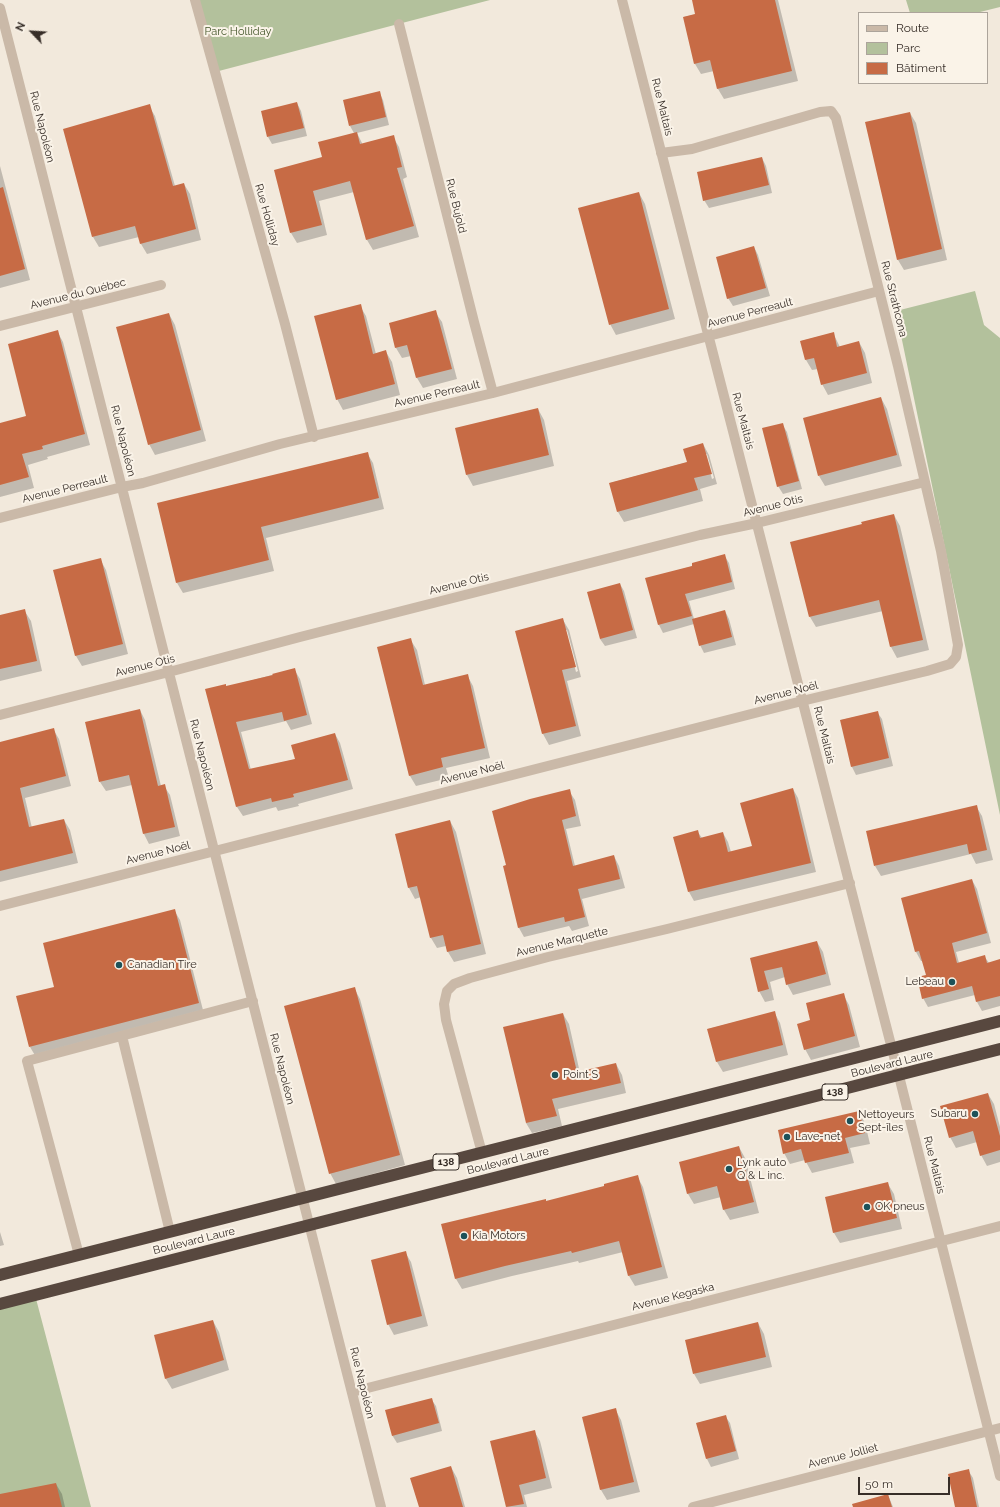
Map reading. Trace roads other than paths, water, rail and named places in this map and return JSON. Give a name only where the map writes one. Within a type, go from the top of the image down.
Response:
[{"type":"highway","name":"Boulevard Laure","points":[[0,1275],[482,1154],[1000,1021]]},
{"type":"highway","name":"Boulevard Laure","points":[[0,1304],[899,1076],[1000,1049]]},
{"type":"street","name":"Rue Holliday","points":[[195,0],[285,324],[314,437]]},
{"type":"street","name":"Rue Maltais","points":[[622,0],[850,884],[1000,1476]]},
{"type":"street","name":"Rue Napoléon","points":[[0,8],[381,1507]]},
{"type":"street","name":"Rue Bujold","points":[[399,24],[493,393]]},
{"type":"street","name":"Rue Strathcona","points":[[661,153],[692,149],[820,112],[831,111],[836,118],[898,366],[941,551],[958,645],[956,657],[950,664]]},
{"type":"street","name":"Avenue du Québec","points":[[0,326],[162,285]]},
{"type":"street","name":"Avenue Perreault","points":[[0,518],[143,483],[280,444],[493,393],[879,291]]},
{"type":"street","name":"Avenue Otis","points":[[0,715],[169,672],[300,636],[693,537],[925,482]]},
{"type":"street","name":"Avenue Noël","points":[[0,906],[802,701],[928,671],[950,664]]},
{"type":"street","name":"Avenue Marquette","points":[[482,1154],[446,1020],[444,1004],[446,991],[454,984],[541,958],[850,884]]},
{"type":"street","points":[[79,1255],[27,1061],[253,1001]]},
{"type":"street","points":[[122,1036],[170,1232]]},
{"type":"street","name":"Avenue Kegaska","points":[[352,1392],[1000,1226]]},
{"type":"street","name":"Avenue Jolliet","points":[[693,1507],[1000,1428]]},
{"type":"place","name":"Canadian Tire","points":[[119,965]]},
{"type":"place","name":"Lebeau","points":[[952,982]]},
{"type":"place","name":"Point S","points":[[555,1075]]},
{"type":"place","name":"Subaru","points":[[975,1114]]},
{"type":"place","name":"Nettoyeurs Sept-îles","points":[[850,1121]]},
{"type":"place","name":"Lave-net","points":[[787,1137]]},
{"type":"place","name":"Lynk auto Q & L inc.","points":[[729,1169]]},
{"type":"place","name":"OK pneus","points":[[867,1207]]},
{"type":"place","name":"Kia Motors","points":[[464,1236]]},
{"type":"park label","name":"Parc Holliday","points":[[238,32]]}]
